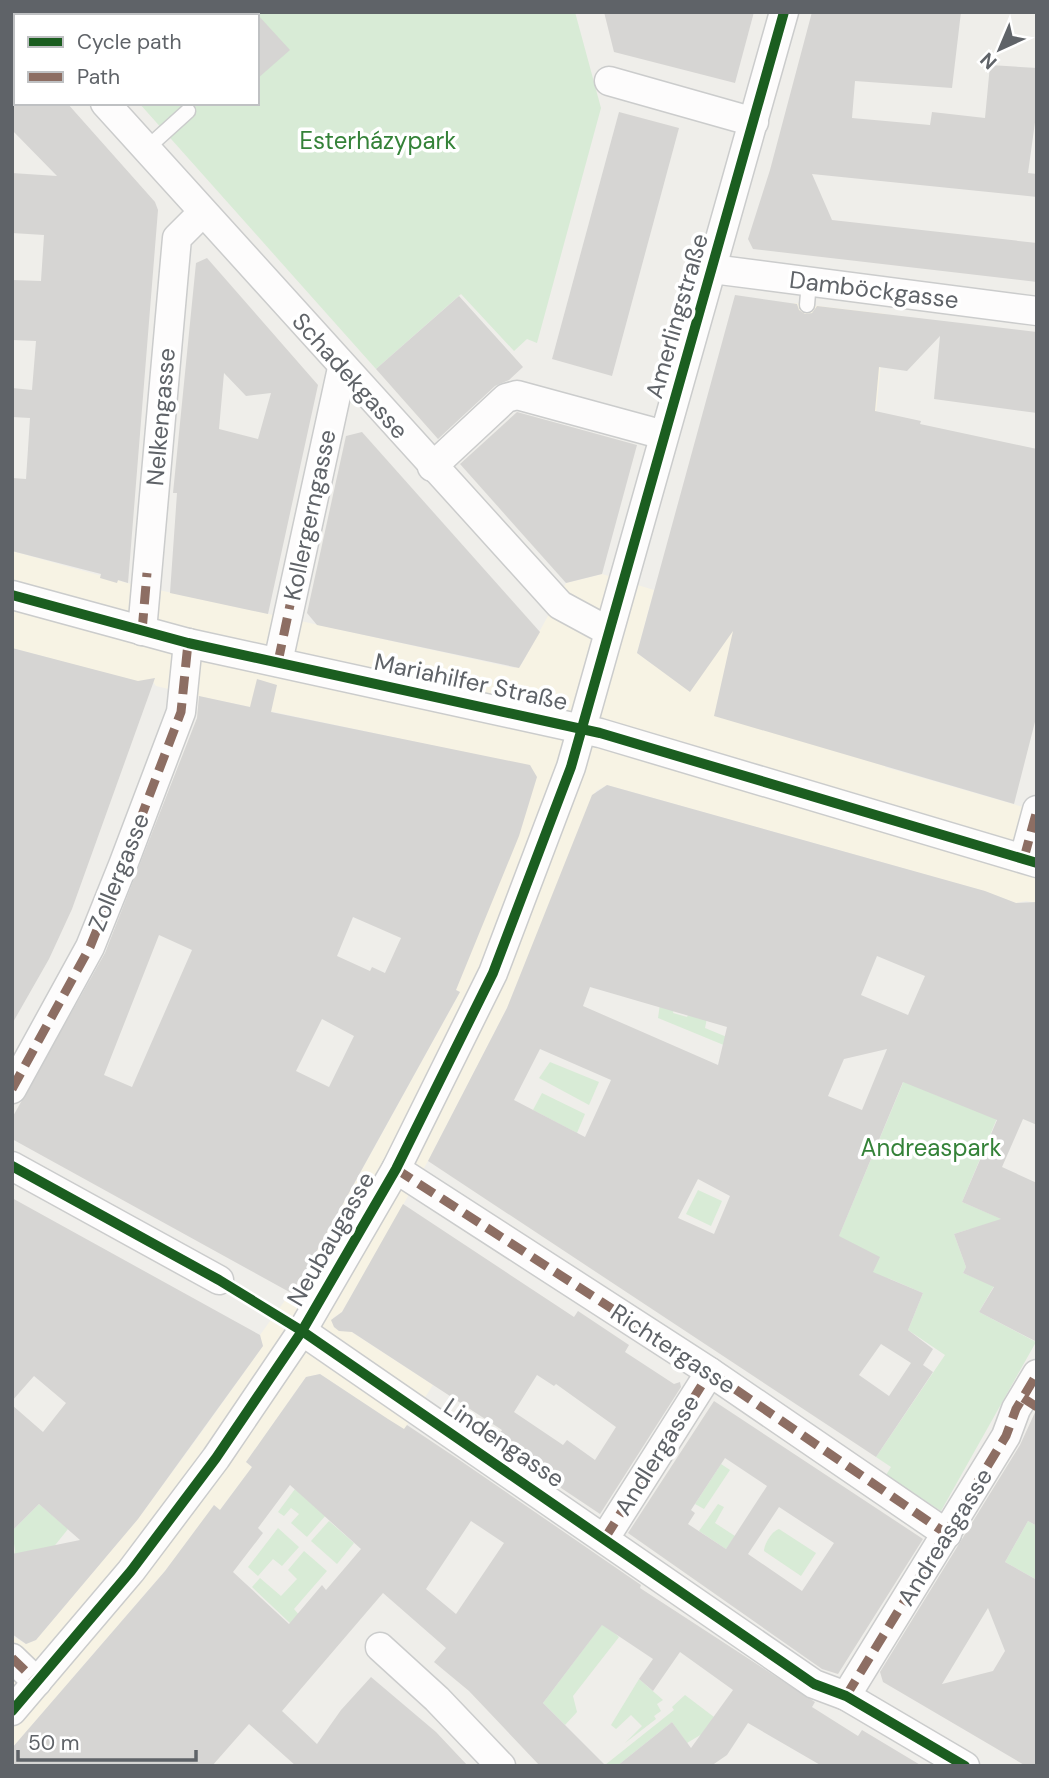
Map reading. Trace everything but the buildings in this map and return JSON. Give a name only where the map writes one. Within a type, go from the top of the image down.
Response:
[{"type":"street","name":"Amerlingstraße","points":[[580,727],[784,12]]},
{"type":"street","points":[[609,81],[754,122]]},
{"type":"street","name":"Schadekgasse","points":[[108,105],[342,368],[560,605],[608,631]]},
{"type":"street","name":"Nelkengasse","points":[[142,631],[177,238],[202,213]]},
{"type":"street","name":"Damböckgasse","points":[[712,269],[808,293],[838,286],[1037,311]]},
{"type":"street","name":"Kollergerngasse","points":[[278,662],[342,368]]},
{"type":"street","points":[[432,467],[506,398],[517,395],[664,435]]},
{"type":"street","name":"Mariahilfer Straße","points":[[12,595],[188,643],[580,727],[1030,860]]},
{"type":"street","name":"Zollergasse","points":[[12,1089],[90,947],[123,865],[181,712],[188,643]]},
{"type":"street","name":"Neubaugasse","points":[[12,1711],[131,1571],[216,1458],[302,1331],[396,1169],[493,973],[571,767],[580,727]]},
{"type":"street","points":[[1030,860],[1037,810]]},
{"type":"street","points":[[12,1166],[219,1280]]},
{"type":"street","name":"Richtergasse","points":[[396,1169],[710,1372],[947,1534]]},
{"type":"street","name":"Lindengasse","points":[[302,1331],[814,1684],[846,1696],[965,1766]]},
{"type":"street","name":"Andlergasse","points":[[605,1538],[710,1372]]},
{"type":"street","name":"Andreasgasse","points":[[846,1696],[1006,1436],[1016,1409],[1037,1374]]},
{"type":"street","points":[[380,1647],[437,1699],[501,1766]]},
{"type":"street","points":[[12,1658],[37,1682]]},
{"type":"lane","points":[[146,149],[188,111]]},
{"type":"shaded area","points":[[794,303],[886,314],[874,433],[885,767],[1037,811],[1037,903],[1016,903],[984,891],[607,785],[596,791],[507,1008],[428,1161],[342,1312],[333,1318],[334,1327],[339,1331],[347,1329],[433,1385],[404,1430],[320,1374],[306,1377],[246,1462],[252,1467],[220,1510],[214,1506],[165,1571],[12,1748],[12,1636],[26,1644],[36,1640],[138,1519],[263,1346],[260,1335],[286,1299],[296,1299],[303,1293],[299,1284],[460,992],[456,990],[482,756],[198,696],[156,686],[151,679],[143,683],[12,648],[12,551],[127,583],[515,668],[517,664],[521,665],[566,583],[602,574],[654,590],[637,653],[652,664],[784,411]]},
{"type":"green space","name":"Esterházypark","points":[[58,12],[575,12],[601,108],[537,343],[527,339],[514,351],[461,294],[376,369],[141,105],[259,105],[259,14]]},
{"type":"green space","points":[[660,1004],[674,1008],[673,1013],[687,1017],[689,1013],[707,1018],[705,1028],[751,1047],[748,1055],[658,1018]]},
{"type":"green space","points":[[550,1062],[599,1082],[589,1105],[539,1078]]},
{"type":"green space","name":"Andreaspark","points":[[905,1078],[936,1095],[998,1116],[962,1202],[1018,1226],[1011,1245],[970,1229],[954,1234],[966,1267],[963,1273],[994,1286],[979,1312],[1036,1342],[941,1511],[886,1475],[891,1467],[876,1457],[945,1355],[908,1330],[923,1293],[890,1279],[828,1262]]},
{"type":"green space","points":[[542,1093],[585,1114],[577,1133],[533,1110]]},
{"type":"green space","points":[[698,1190],[722,1201],[711,1226],[686,1214]]},
{"type":"green space","points":[[721,1464],[730,1470],[704,1509],[695,1504]]},
{"type":"green space","points":[[295,1489],[326,1515],[307,1537],[291,1523],[299,1514],[291,1508],[284,1516],[278,1512]]},
{"type":"green space","points":[[39,1504],[68,1529],[48,1554],[12,1568],[15,1550],[12,1531]]},
{"type":"green space","points":[[718,1504],[724,1507],[715,1523],[735,1536],[726,1549],[699,1531]]},
{"type":"green space","points":[[329,1521],[354,1543],[337,1564],[311,1541]]},
{"type":"green space","points":[[1028,1521],[1037,1526],[1037,1580],[1005,1562]]},
{"type":"green space","points":[[278,1528],[299,1547],[282,1566],[273,1559],[258,1576],[248,1567]]},
{"type":"green space","points":[[779,1529],[816,1553],[801,1576],[764,1551],[769,1538]]},
{"type":"green space","points":[[304,1551],[327,1571],[294,1609],[300,1616],[291,1624],[252,1587],[260,1578],[281,1596],[297,1579],[288,1570]]},
{"type":"green space","points":[[604,1622],[614,1627],[612,1631],[619,1637],[573,1696],[577,1712],[565,1725],[543,1703]]},
{"type":"green space","points":[[639,1679],[663,1700],[657,1704],[661,1711],[654,1716],[656,1719],[625,1743],[642,1726],[631,1715],[616,1729],[611,1725]]},
{"type":"green space","points":[[685,1695],[714,1717],[702,1734],[687,1743],[672,1722],[617,1766],[605,1765],[674,1710],[672,1707]]},
{"type":"marked path","points":[[142,631],[147,573]]},
{"type":"marked path","points":[[278,662],[290,605]]},
{"type":"marked path","points":[[12,1089],[90,947],[123,865],[181,712],[188,643]]},
{"type":"marked path","points":[[1024,858],[1037,810]]},
{"type":"marked path","points":[[396,1169],[710,1372],[947,1534]]},
{"type":"marked path","points":[[605,1538],[710,1372]]},
{"type":"marked path","points":[[846,1696],[1006,1436],[1016,1409],[1037,1374]]},
{"type":"marked path","points":[[1023,1398],[1037,1407]]},
{"type":"marked path","points":[[12,1658],[37,1682]]},
{"type":"cycle path","points":[[12,1711],[131,1571],[216,1458],[302,1331],[396,1169],[493,973],[571,767],[784,12]]},
{"type":"cycle path","points":[[12,595],[188,643],[600,733],[1037,863]]},
{"type":"cycle path","points":[[12,1166],[219,1280],[302,1331],[814,1684],[846,1696],[965,1766]]}]
